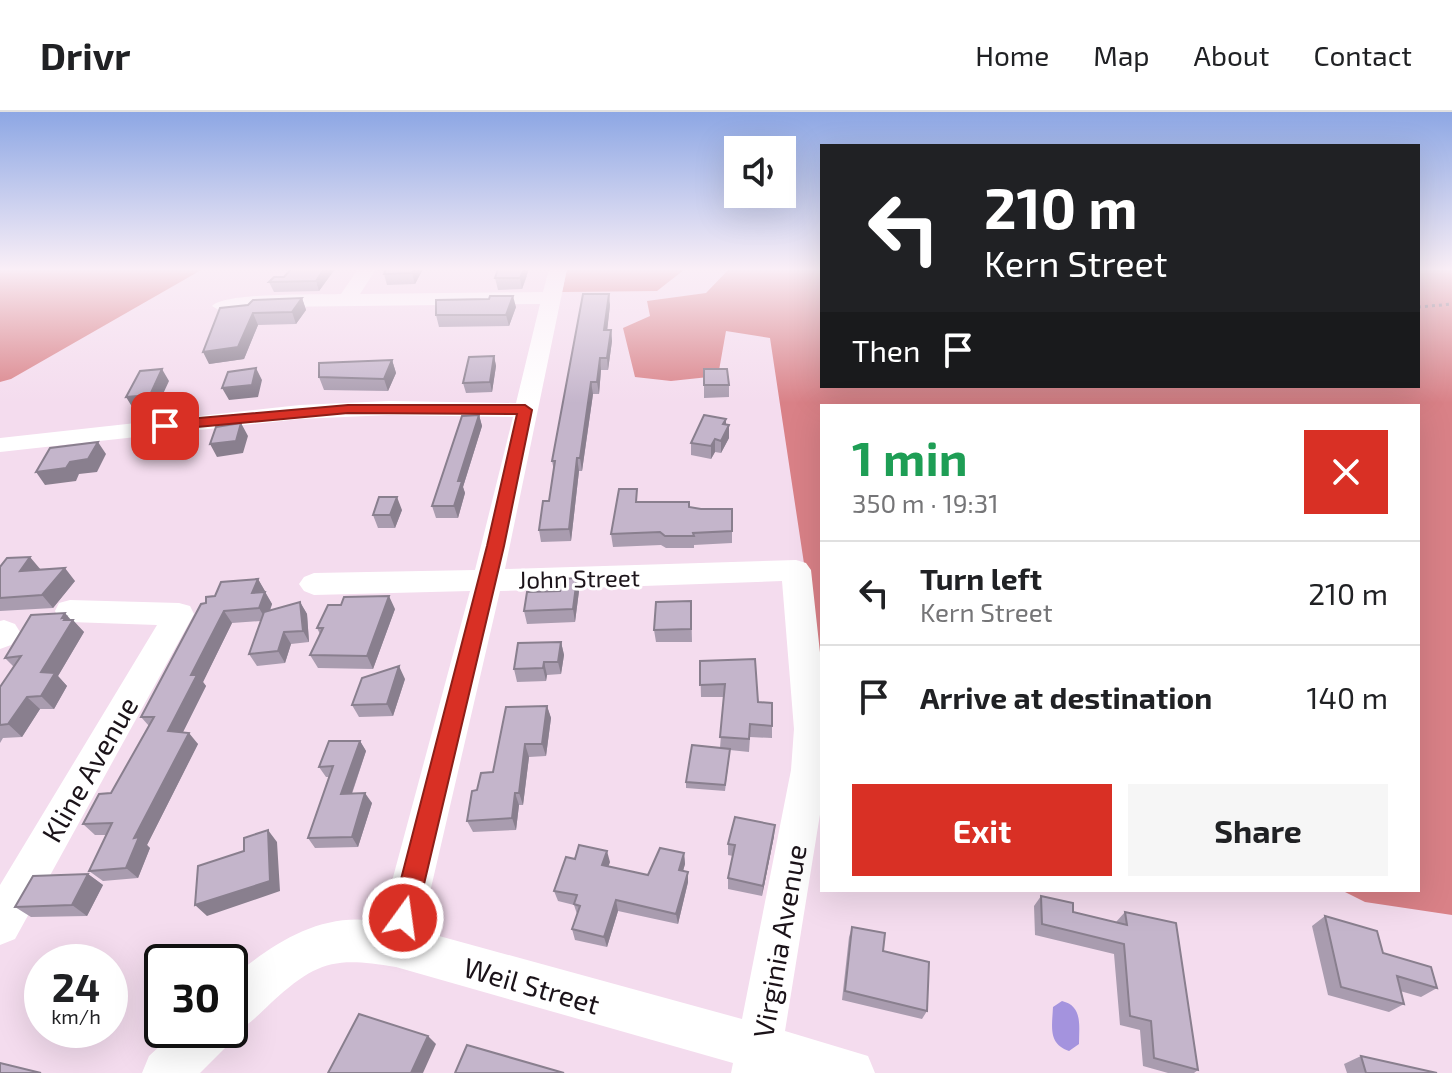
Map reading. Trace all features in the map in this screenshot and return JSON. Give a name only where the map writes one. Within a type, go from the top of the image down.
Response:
[{"type":"street","points":[[396,946],[487,580],[547,314]]},
{"type":"street","points":[[0,445],[300,412],[389,408],[525,410]]},
{"type":"street","name":"John Street","points":[[314,584],[796,570]]},
{"type":"street","name":"Virginia Avenue","points":[[758,1061],[809,770],[811,729],[796,570]]},
{"type":"street","name":"Kline Avenue","points":[[0,924],[179,614],[70,611]]},
{"type":"street","name":"Weil Street","points":[[248,994],[291,959],[320,946],[356,939],[396,946],[758,1061],[851,1073]]},
{"type":"street","points":[[166,1073],[192,1048]]},
{"type":"shaded area","points":[[0,314],[125,314],[11,379],[0,382]]},
{"type":"shaded area","points":[[820,314],[820,388],[1420,388],[1420,314],[1452,314],[1452,915],[1365,902],[1345,892],[1420,892],[1420,404],[820,404],[820,700],[811,610],[770,338],[726,331],[718,376],[671,381],[635,377],[623,328],[650,316]]},
{"type":"shaded area","points":[[1062,1001],[1074,1007],[1079,1024],[1079,1044],[1069,1051],[1058,1044],[1053,1034],[1053,1007]]},
{"type":"building","points":[[218,314],[253,314],[238,347],[203,352]]},
{"type":"building","points":[[436,314],[506,314],[506,315]]},
{"type":"building","points":[[579,314],[606,314],[604,330],[611,330],[607,358],[600,358],[597,382],[591,382],[580,458],[577,458],[569,529],[539,530],[543,501],[549,501],[555,461],[552,461]]},
{"type":"building","points":[[494,356],[490,382],[463,383],[469,357]]},
{"type":"building","points":[[392,360],[384,379],[319,377],[319,363]]},
{"type":"building","points":[[256,368],[252,385],[222,388],[228,372]]},
{"type":"building","points":[[162,369],[150,395],[126,397],[140,371]]},
{"type":"building","points":[[704,369],[727,369],[729,385],[704,385]]},
{"type":"building","points":[[479,415],[458,481],[462,481],[454,506],[432,506],[462,416]]},
{"type":"building","points":[[704,415],[726,419],[723,424],[729,425],[721,441],[715,439],[711,446],[691,443]]},
{"type":"building","points":[[241,423],[236,441],[210,444],[216,427]]},
{"type":"building","points":[[98,442],[88,459],[70,462],[66,468],[36,472],[50,448]]},
{"type":"building","points":[[619,489],[637,489],[636,502],[689,502],[689,507],[701,509],[732,509],[732,531],[693,533],[694,536],[665,536],[660,532],[611,534]]},
{"type":"building","points":[[379,497],[397,497],[390,515],[373,515]]},
{"type":"building","points":[[30,557],[20,571],[65,568],[42,595],[0,598],[0,567],[7,558]]},
{"type":"building","points":[[577,578],[573,609],[524,611],[527,592],[560,591],[562,579]]},
{"type":"building","points":[[258,579],[252,593],[265,592],[259,608],[224,611],[191,675],[197,675],[168,731],[189,733],[134,838],[139,837],[126,868],[89,871],[112,823],[83,824],[99,794],[111,793],[154,717],[141,717],[201,604],[206,603],[206,597],[215,596],[221,582]]},
{"type":"building","points":[[389,596],[367,656],[310,655],[323,628],[317,628],[328,605],[341,605],[344,597]]},
{"type":"building","points":[[691,601],[691,629],[654,630],[656,602]]},
{"type":"building","points":[[300,602],[303,631],[284,632],[278,651],[249,654],[264,612]]},
{"type":"building","points":[[65,613],[64,620],[73,620],[41,672],[55,673],[41,696],[27,697],[8,724],[0,725],[0,687],[21,656],[5,658],[31,615]]},
{"type":"building","points":[[561,642],[558,662],[544,662],[543,668],[514,669],[518,643]]},
{"type":"building","points":[[755,659],[758,702],[772,703],[772,726],[750,724],[749,739],[720,737],[725,684],[700,685],[700,661]]},
{"type":"building","points":[[399,666],[387,704],[352,705],[362,678]]},
{"type":"building","points":[[547,706],[542,744],[525,744],[519,793],[515,793],[512,818],[467,821],[472,791],[477,790],[481,773],[493,772],[506,707]]},
{"type":"building","points":[[329,741],[360,741],[341,794],[365,793],[352,837],[308,838],[333,766],[319,767]]},
{"type":"building","points":[[692,745],[730,749],[725,785],[686,782]]},
{"type":"building","points":[[735,817],[775,825],[763,886],[728,878],[735,845],[728,844]]},
{"type":"building","points":[[268,830],[270,881],[195,905],[198,866],[244,851],[244,838]]},
{"type":"building","points":[[579,845],[607,851],[602,865],[648,875],[660,848],[684,853],[679,870],[688,872],[676,914],[616,900],[604,937],[572,929],[580,906],[574,904],[577,895],[554,891],[566,857],[575,859]]},
{"type":"building","points":[[88,874],[72,905],[15,907],[33,876]]},
{"type":"building","points":[[1041,896],[1073,903],[1073,912],[1127,925],[1125,912],[1176,923],[1198,1070],[1154,1058],[1151,1021],[1130,1016],[1124,944],[1042,924]]},
{"type":"building","points":[[1325,916],[1377,931],[1383,953],[1431,967],[1437,988],[1397,976],[1404,1004],[1341,987]]},
{"type":"building","points":[[852,927],[885,933],[883,951],[929,962],[927,1011],[845,991]]},
{"type":"building","points":[[359,1014],[428,1036],[411,1073],[328,1073]]},
{"type":"building","points":[[467,1045],[564,1073],[455,1073]]},
{"type":"building","points":[[1361,1056],[1437,1073],[1366,1073]]},
{"type":"building","points":[[0,1063],[41,1073],[0,1073]]},
{"type":"route","points":[[165,426],[348,409],[525,410],[496,546],[403,918]]}]
